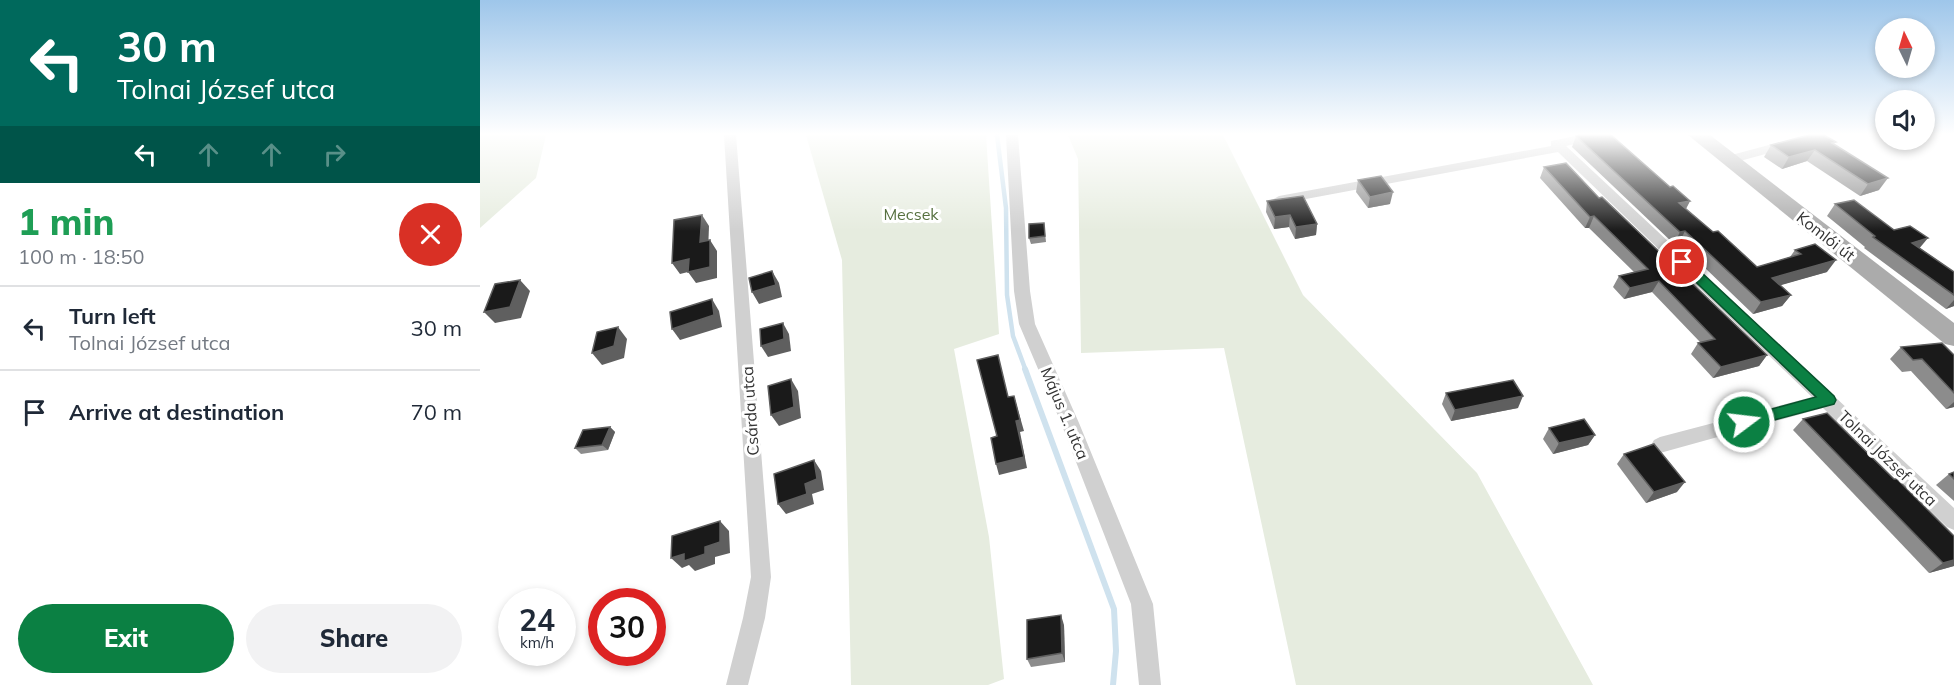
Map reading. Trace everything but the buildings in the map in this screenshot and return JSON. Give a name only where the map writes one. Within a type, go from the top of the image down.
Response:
[{"type":"main road","name":"Komlói út","points":[[1738,167],[1954,337]]},
{"type":"street","name":"Csárda utca","points":[[731,167],[761,577],[754,618],[737,685]]},
{"type":"street","name":"Május 1. utca","points":[[1014,167],[1022,291],[1027,324],[1070,423],[1142,604],[1150,685]]},
{"type":"street","points":[[1279,200],[1458,167]]},
{"type":"street","name":"Tolnai József utca","points":[[1581,167],[1954,521]]},
{"type":"street","points":[[1660,445],[1828,400]]},
{"type":"green space","points":[[480,167],[539,167],[536,178],[480,228]]},
{"type":"green space","name":"Mecsek","points":[[815,167],[988,167],[999,334],[954,349],[989,537],[1004,679],[988,685],[851,685],[842,260]]},
{"type":"green space","points":[[1078,167],[1239,167],[1303,295],[1477,473],[1593,685],[1296,685],[1224,348],[1081,353]]},
{"type":"waterway","points":[[1001,167],[1006,208],[1007,295],[1013,336],[1026,371]]},
{"type":"waterway","points":[[1025,369],[1114,609],[1116,651],[1113,685]]},
{"type":"route","points":[[1682,262],[1828,400],[1744,422]]}]
